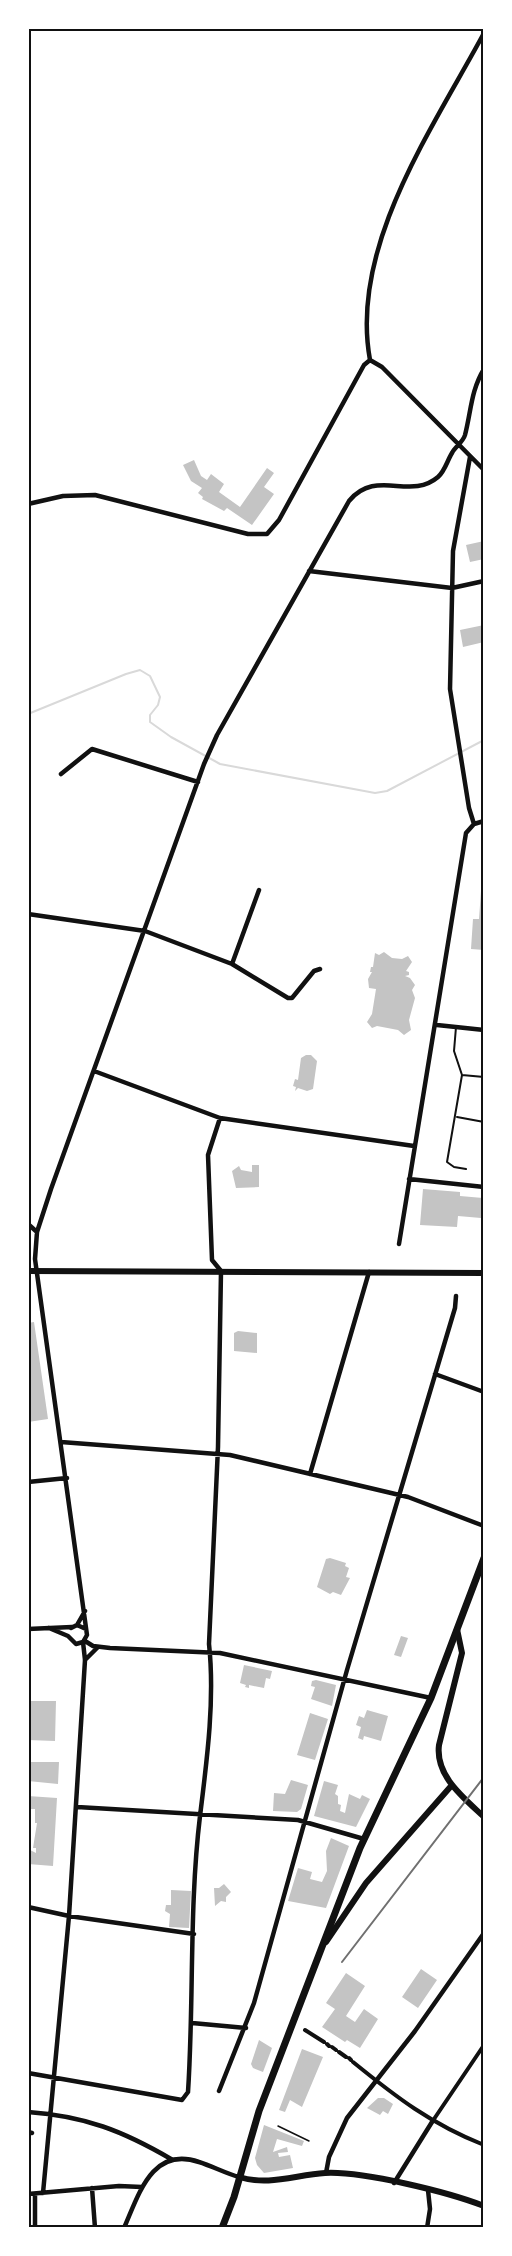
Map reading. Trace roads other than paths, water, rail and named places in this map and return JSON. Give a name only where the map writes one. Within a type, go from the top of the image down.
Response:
[{"type":"main road","points":[[222,2228],[234,2197],[259,2111],[364,1839],[431,1698],[483,1558]]},
{"type":"street","points":[[370,360],[367,335],[370,292],[387,225],[410,168],[483,33]]},
{"type":"street","points":[[370,360],[382,367],[483,470]]},
{"type":"street","points":[[28,504],[70,495],[95,495],[248,534],[267,534],[279,520],[364,365],[370,360]]},
{"type":"street","points":[[43,2193],[69,1917],[85,1660],[82,1642],[87,1635],[67,1478],[32,1271],[37,1232],[210,749],[309,571],[357,492],[377,484],[414,486],[430,482],[441,474],[464,437],[471,396],[483,369]]},
{"type":"street","points":[[470,457],[453,551],[450,689],[474,824]]},
{"type":"street","points":[[309,571],[452,588],[483,581]]},
{"type":"street","points":[[61,774],[92,749],[198,782]]},
{"type":"street","points":[[399,1244],[466,833],[474,824],[483,821]]},
{"type":"street","points":[[232,964],[259,890]]},
{"type":"street","points":[[28,914],[145,931],[232,964],[288,998],[292,998],[314,971],[320,969]]},
{"type":"street","points":[[436,1025],[483,1030]]},
{"type":"street","points":[[94,1071],[220,1118],[414,1146]]},
{"type":"street","points":[[28,2073],[182,2100],[188,2097],[200,1814],[208,1721],[218,1453],[220,1271],[212,1260],[208,1155],[220,1118]]},
{"type":"street","points":[[409,1179],[483,1187]]},
{"type":"street","points":[[28,1224],[37,1232]]},
{"type":"street","points":[[32,1271],[483,1272]]},
{"type":"street","points":[[310,1474],[369,1272]]},
{"type":"street","points":[[217,2098],[246,2028],[456,1296]]},
{"type":"street","points":[[435,1374],[483,1392]]},
{"type":"street","points":[[61,1442],[218,1453],[399,1495],[483,1526]]},
{"type":"street","points":[[28,1482],[67,1478]]},
{"type":"street","points":[[68,1636],[85,1611]]},
{"type":"street","points":[[28,1629],[74,1626],[86,1629]]},
{"type":"street","points":[[49,1628],[99,1647],[210,1652],[345,1678],[431,1698]]},
{"type":"street","points":[[457,1629],[462,1653],[438,1752],[441,1768],[452,1785],[483,1817]]},
{"type":"street","points":[[85,1660],[99,1647]]},
{"type":"street","points":[[324,1945],[366,1883],[452,1785]]},
{"type":"street","points":[[76,1807],[304,1821],[364,1839]]},
{"type":"street","points":[[28,1907],[69,1917],[194,1934]]},
{"type":"street","points":[[326,2173],[329,2157],[341,2128],[376,2083],[483,1933]]},
{"type":"street","points":[[192,2023],[246,2028]]},
{"type":"street","points":[[305,2030],[350,2059],[376,2083],[432,2122],[483,2145]]},
{"type":"street","points":[[394,2183],[483,2045]]},
{"type":"street","points":[[28,2112],[51,2114],[111,2127],[168,2156],[198,2161],[239,2177],[261,2182],[326,2173],[428,2190],[483,2206]]},
{"type":"street","points":[[124,2228],[142,2187],[168,2156]]},
{"type":"street","points":[[28,2194],[92,2187],[142,2187]]},
{"type":"street","points":[[92,2187],[95,2228]]},
{"type":"street","points":[[427,2228],[430,2208],[428,2190]]},
{"type":"street","points":[[35,2194],[35,2228]]},
{"type":"lane","points":[[456,1027],[454,1051],[462,1075],[457,1117],[447,1162],[454,1167],[466,1169]]},
{"type":"lane","points":[[462,1075],[483,1077]]},
{"type":"lane","points":[[457,1117],[483,1122]]},
{"type":"waterway","points":[[28,714],[140,670],[150,676],[160,697],[158,705],[150,715],[150,722],[171,737],[220,764],[375,793],[387,791],[484,740]]},
{"type":"railway","points":[[342,1962],[484,1777]]}]
